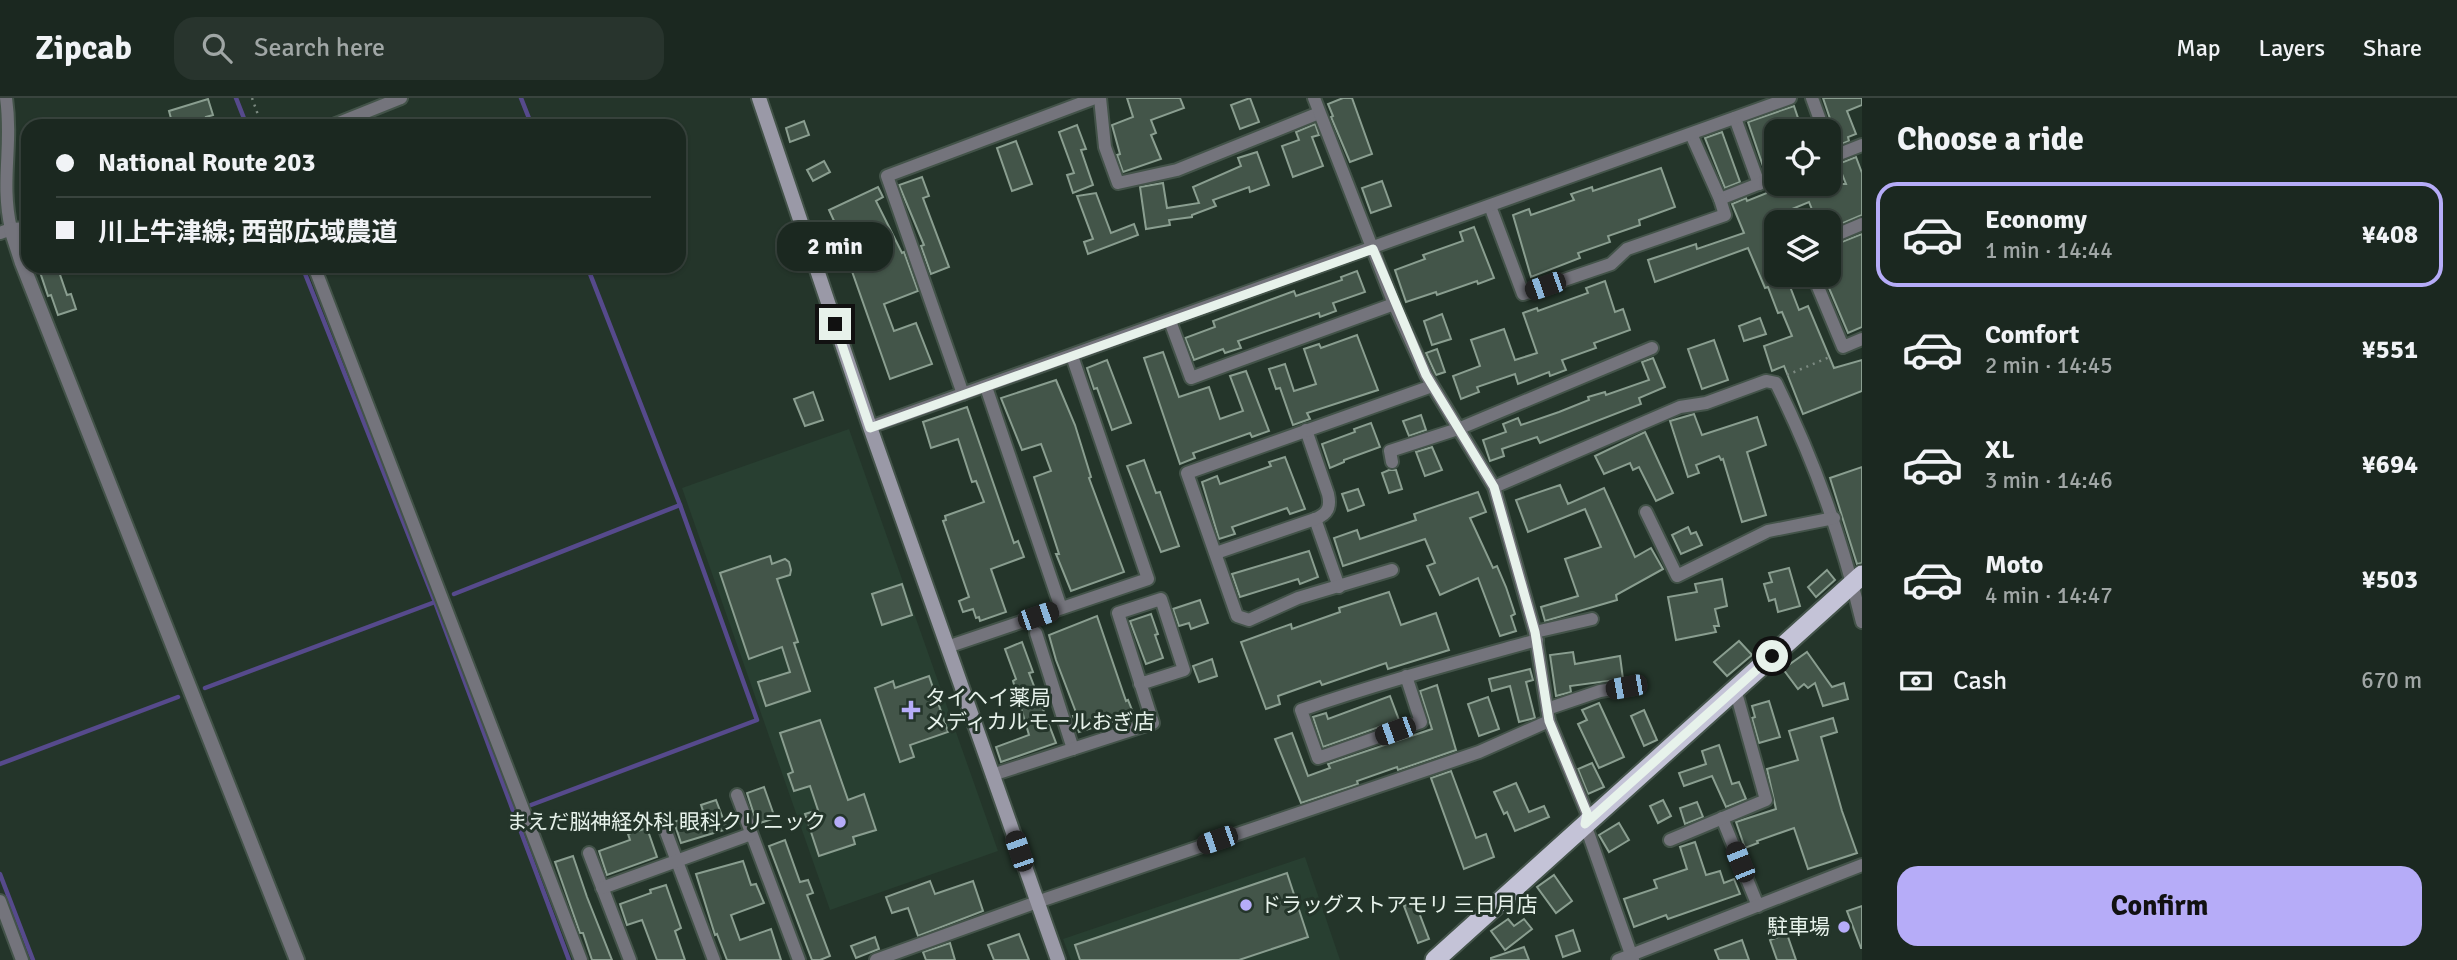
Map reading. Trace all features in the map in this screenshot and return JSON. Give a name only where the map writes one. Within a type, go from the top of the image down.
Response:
[{"type":"highway","points":[[1435,960],[1857,580]]},
{"type":"main road","points":[[759,98],[870,428],[1058,960]]},
{"type":"street","points":[[6,98],[10,133],[4,170],[5,231],[21,265]]},
{"type":"street","points":[[348,119],[401,98]]},
{"type":"street","points":[[963,394],[887,176],[1097,98],[1105,147],[1118,183],[1177,170],[1319,113]]},
{"type":"street","points":[[1314,98],[1394,303],[1432,386],[1494,487],[1536,636],[1548,715],[1587,813],[1585,824],[1632,958]]},
{"type":"street","points":[[870,428],[1790,98]]},
{"type":"street","points":[[1812,98],[1820,119]]},
{"type":"street","points":[[1735,118],[1759,184]]},
{"type":"street","points":[[1490,206],[1523,294],[1611,264],[1627,249],[1725,215],[1691,134]]},
{"type":"street","points":[[1841,153],[1862,145]]},
{"type":"street","points":[[1720,199],[1764,182]]},
{"type":"street","points":[[1841,233],[1862,224]]},
{"type":"street","points":[[25,273],[297,960]]},
{"type":"street","points":[[317,273],[582,960]]},
{"type":"street","points":[[1818,287],[1843,347],[1862,339]]},
{"type":"street","points":[[1170,321],[1191,378],[1394,303]]},
{"type":"street","points":[[1392,462],[1390,452],[1458,429],[1652,348]]},
{"type":"street","points":[[947,647],[1148,579],[1072,356]]},
{"type":"street","points":[[1494,487],[1680,407],[1706,403],[1766,381],[1776,383],[1798,427],[1857,580],[1862,622]]},
{"type":"street","points":[[1392,570],[1298,598],[1249,620],[1237,616],[1187,473],[1432,386]]},
{"type":"street","points":[[986,387],[1061,608]]},
{"type":"street","points":[[1216,553],[1324,516],[1330,503],[1306,430]]},
{"type":"street","points":[[1646,512],[1677,576],[1768,531],[1834,518]]},
{"type":"street","points":[[1315,519],[1339,587]]},
{"type":"street","points":[[992,775],[1153,723],[1140,684],[1118,613],[1161,599],[1184,670],[1140,684]]},
{"type":"street","points":[[1406,676],[1420,722],[1318,758],[1301,710],[1406,676],[1592,619]]},
{"type":"street","points":[[1036,633],[1073,749]]},
{"type":"street","points":[[876,960],[1422,769],[1479,752],[1600,691],[1626,687]]},
{"type":"street","points":[[1670,840],[1766,800],[1735,689]]},
{"type":"street","points":[[737,795],[799,960]]},
{"type":"street","points":[[1722,818],[1758,906]]},
{"type":"street","points":[[663,824],[714,960]]},
{"type":"street","points":[[603,888],[751,834]]},
{"type":"street","points":[[589,853],[630,960]]},
{"type":"street","points":[[1618,960],[1632,958],[1862,865]]},
{"type":"street","points":[[0,901],[22,960]]},
{"type":"path","points":[[252,98],[260,119]]},
{"type":"path","points":[[1776,383],[1783,376],[1838,353],[1843,347]]},
{"type":"shaded area","points":[[849,429],[998,851],[830,910],[682,488]]},
{"type":"shaded area","name":"ドラッグストアモリ 三日月店","points":[[1305,857],[1340,960],[1071,960],[1063,939]]},
{"type":"building","points":[[1127,98],[1180,98],[1184,108],[1151,120],[1156,133],[1151,135],[1161,159],[1123,172],[1112,125],[1133,117]]},
{"type":"building","points":[[1250,98],[1259,122],[1240,129],[1231,105]]},
{"type":"building","points":[[1343,98],[1352,98],[1372,154],[1350,162],[1328,104]]},
{"type":"building","points":[[1823,98],[1862,98],[1862,105],[1847,111],[1856,134],[1848,137],[1849,141],[1841,144],[1841,119],[1830,119]]},
{"type":"building","points":[[208,99],[213,115],[207,119],[171,119],[169,111]]},
{"type":"building","points":[[1794,106],[1798,119],[1764,119],[1764,169],[1748,122]]},
{"type":"building","points":[[804,121],[809,135],[790,142],[786,128]]},
{"type":"building","points":[[1315,124],[1319,135],[1312,137],[1323,166],[1293,177],[1282,146],[1299,140],[1296,132]]},
{"type":"building","points":[[1077,125],[1086,149],[1081,150],[1093,185],[1073,193],[1067,175],[1074,173],[1059,132]]},
{"type":"building","points":[[1722,132],[1740,182],[1725,188],[1705,138]]},
{"type":"building","points":[[1016,141],[1032,184],[1012,191],[997,148]]},
{"type":"building","points":[[1257,152],[1269,185],[1250,192],[1249,187],[1213,200],[1216,206],[1192,217],[1169,220],[1170,225],[1146,229],[1140,187],[1163,183],[1167,208],[1199,203],[1193,187],[1241,166],[1238,158]]},
{"type":"building","points":[[1856,157],[1862,173],[1862,215],[1841,224],[1841,210],[1812,210],[1809,202],[1789,210],[1764,210],[1764,286],[1748,248],[1655,282],[1648,260],[1696,244],[1697,249],[1744,233],[1732,204],[1764,194],[1841,196],[1841,184],[1846,184],[1841,163]]},
{"type":"building","points":[[824,161],[830,172],[813,181],[807,170]]},
{"type":"building","points":[[1661,168],[1675,207],[1639,220],[1640,225],[1608,236],[1610,242],[1578,253],[1580,258],[1531,277],[1513,215],[1529,209],[1531,215],[1574,200],[1571,194],[1592,187],[1593,191]]},
{"type":"building","points":[[922,177],[929,196],[923,198],[949,267],[931,274],[921,246],[924,245],[899,185]]},
{"type":"building","points":[[1382,181],[1391,206],[1371,213],[1362,188]]},
{"type":"building","points":[[878,187],[883,197],[876,201],[902,253],[904,252],[918,291],[884,304],[894,331],[916,323],[932,364],[890,379],[842,243],[839,244],[830,225],[835,223],[829,210]]},
{"type":"building","points":[[1096,193],[1111,233],[1134,224],[1138,235],[1088,254],[1084,242],[1093,239],[1077,196]]},
{"type":"building","points":[[1474,227],[1494,278],[1406,302],[1395,270],[1425,259],[1423,255],[1463,241],[1460,232]]},
{"type":"building","points":[[1862,234],[1862,327],[1848,333],[1829,287],[1841,287],[1841,242]]},
{"type":"building","points":[[1357,271],[1365,292],[1333,303],[1336,311],[1320,317],[1319,313],[1238,341],[1241,348],[1225,353],[1223,349],[1194,360],[1185,338],[1215,327],[1213,321],[1294,291],[1296,296],[1342,280],[1341,277]]},
{"type":"building","points":[[40,273],[59,273],[67,295],[71,294],[76,309],[58,315],[51,295],[48,296]]},
{"type":"building","points":[[1605,281],[1615,312],[1623,309],[1630,330],[1594,343],[1596,348],[1562,360],[1566,370],[1550,376],[1549,372],[1518,384],[1515,374],[1477,387],[1479,392],[1461,399],[1453,376],[1480,366],[1471,340],[1504,329],[1515,360],[1537,353],[1523,313],[1537,308],[1538,311],[1588,293],[1586,288]]},
{"type":"building","points":[[1768,287],[1790,287],[1799,310],[1808,306],[1834,368],[1862,360],[1862,391],[1803,414],[1784,366],[1772,371],[1764,346],[1792,336],[1782,312],[1778,313]]},
{"type":"building","points":[[1442,314],[1451,339],[1432,345],[1424,321]]},
{"type":"building","points":[[1760,318],[1766,334],[1744,341],[1739,326]]},
{"type":"building","points":[[1357,335],[1378,390],[1307,413],[1310,419],[1293,425],[1280,388],[1276,389],[1269,369],[1285,364],[1294,391],[1316,384],[1304,349],[1319,344],[1321,348]]},
{"type":"building","points":[[1714,340],[1728,380],[1702,389],[1688,349]]},
{"type":"building","points":[[1437,349],[1445,372],[1436,375],[1426,353]]},
{"type":"building","points":[[1163,352],[1179,397],[1209,387],[1220,419],[1243,411],[1230,376],[1246,371],[1269,431],[1252,437],[1250,433],[1193,453],[1195,458],[1180,464],[1144,358]]},
{"type":"building","points":[[1653,358],[1665,387],[1639,398],[1641,404],[1540,443],[1537,437],[1502,449],[1504,456],[1490,461],[1483,440],[1506,432],[1503,424],[1518,418],[1521,425],[1589,400],[1588,397],[1605,392],[1606,395],[1649,380],[1642,362]]},
{"type":"building","points":[[1107,360],[1131,423],[1112,430],[1087,368]]},
{"type":"building","points":[[1056,380],[1075,425],[1091,477],[1089,478],[1124,572],[1071,591],[1056,554],[1059,554],[1034,477],[1051,471],[1041,444],[1022,450],[1001,398]]},
{"type":"building","points":[[813,392],[823,420],[805,426],[794,399]]},
{"type":"building","points":[[967,407],[1014,543],[1018,541],[1024,557],[991,569],[1006,612],[980,621],[973,609],[963,612],[959,601],[969,597],[943,521],[946,520],[945,516],[984,502],[976,481],[972,482],[958,439],[931,448],[923,422]]},
{"type":"building","points":[[1694,414],[1702,435],[1757,417],[1766,445],[1747,452],[1766,515],[1742,522],[1723,459],[1719,456],[1696,465],[1699,473],[1688,477],[1670,421]]},
{"type":"building","points":[[1421,415],[1426,430],[1409,436],[1403,421]]},
{"type":"building","points":[[1371,423],[1380,447],[1330,468],[1322,444]]},
{"type":"building","points":[[1645,432],[1673,493],[1656,501],[1639,467],[1633,470],[1630,463],[1604,474],[1595,456]]},
{"type":"building","points":[[1432,447],[1442,470],[1425,476],[1416,452]]},
{"type":"building","points":[[1285,457],[1305,509],[1290,514],[1287,508],[1232,527],[1235,534],[1219,539],[1202,482],[1217,476],[1220,484],[1271,466],[1269,462]]},
{"type":"building","points":[[1144,460],[1156,493],[1160,492],[1179,546],[1161,552],[1127,466]]},
{"type":"building","points":[[1862,467],[1862,563],[1857,564],[1830,478]]},
{"type":"building","points":[[1396,470],[1402,489],[1389,493],[1382,473]]},
{"type":"building","points":[[1560,485],[1568,504],[1604,488],[1635,557],[1651,548],[1663,569],[1616,595],[1617,600],[1545,621],[1541,607],[1578,596],[1565,559],[1601,547],[1585,509],[1528,532],[1516,500]]},
{"type":"building","points":[[1358,489],[1364,505],[1348,511],[1342,494]]},
{"type":"building","points":[[1478,492],[1486,512],[1470,518],[1493,568],[1497,566],[1506,587],[1515,614],[1511,616],[1516,631],[1500,636],[1478,578],[1440,595],[1427,566],[1435,563],[1425,539],[1343,566],[1334,538],[1357,530],[1360,539],[1416,520],[1414,514]]},
{"type":"building","points":[[1688,527],[1691,534],[1696,532],[1702,545],[1681,554],[1672,535]]},
{"type":"building","points":[[1309,551],[1318,577],[1300,584],[1298,579],[1240,597],[1232,574]]},
{"type":"building","points":[[770,556],[772,564],[785,559],[789,562],[790,575],[777,579],[798,642],[794,643],[810,691],[766,706],[758,682],[790,672],[782,647],[749,659],[720,573]]},
{"type":"building","points":[[1789,568],[1800,606],[1778,612],[1775,599],[1769,601],[1764,584],[1772,582],[1769,573]]},
{"type":"building","points":[[1827,570],[1835,580],[1816,597],[1808,587]]},
{"type":"building","points":[[1722,579],[1727,606],[1715,609],[1719,626],[1714,626],[1716,632],[1676,640],[1668,597],[1697,592],[1695,584]]},
{"type":"building","points":[[902,584],[912,615],[882,625],[872,594]]},
{"type":"building","points":[[1389,592],[1401,625],[1436,613],[1449,650],[1388,669],[1386,663],[1322,685],[1320,681],[1278,696],[1280,704],[1266,709],[1241,642],[1291,624],[1292,629],[1340,612],[1339,608]]},
{"type":"building","points":[[1200,600],[1208,623],[1191,629],[1189,623],[1179,626],[1173,609]]},
{"type":"building","points":[[1151,614],[1163,658],[1146,664],[1130,621]]},
{"type":"building","points":[[1097,616],[1126,701],[1128,700],[1134,715],[1079,732],[1073,716],[1077,715],[1049,635]]},
{"type":"building","points":[[1739,641],[1752,655],[1727,676],[1714,662]]},
{"type":"building","points":[[1022,642],[1033,672],[1029,673],[1056,743],[1001,762],[996,747],[1029,735],[1013,681],[1016,679],[1005,649]]},
{"type":"building","points":[[1573,652],[1575,664],[1620,656],[1623,679],[1570,686],[1571,692],[1556,696],[1550,655]]},
{"type":"building","points":[[1807,652],[1832,687],[1844,683],[1848,699],[1823,706],[1815,683],[1808,688],[1804,684],[1798,689],[1783,669]]},
{"type":"building","points":[[1212,659],[1217,676],[1199,682],[1193,666]]},
{"type":"building","points":[[1530,669],[1533,680],[1526,682],[1535,718],[1519,722],[1510,686],[1492,691],[1489,679]]},
{"type":"building","name":"タイヘイ薬局 メディカルモールおぎ店","points":[[929,676],[948,732],[910,745],[914,757],[900,762],[875,688],[893,681],[895,688]]},
{"type":"building","points":[[1437,685],[1456,750],[1398,770],[1397,767],[1357,781],[1358,784],[1301,803],[1275,739],[1292,733],[1308,776],[1330,768],[1328,764],[1432,729],[1420,691]]},
{"type":"building","points":[[1390,696],[1399,720],[1323,747],[1313,717],[1326,713],[1328,719]]},
{"type":"building","points":[[1488,697],[1499,729],[1479,736],[1468,704]]},
{"type":"building","points":[[1769,701],[1780,737],[1759,743],[1752,718],[1755,717],[1752,706]]},
{"type":"building","points":[[1599,703],[1624,757],[1599,768],[1578,724],[1587,720],[1582,710]]},
{"type":"building","points":[[1644,710],[1657,740],[1644,746],[1631,716]]},
{"type":"building","points":[[1833,718],[1837,732],[1821,737],[1857,853],[1808,869],[1794,828],[1745,848],[1736,822],[1776,809],[1767,769],[1798,760],[1789,731]]},
{"type":"building","points":[[820,720],[848,800],[864,794],[876,830],[853,837],[855,844],[819,856],[805,814],[818,810],[810,786],[794,791],[788,774],[793,772],[780,733]]},
{"type":"building","points":[[1719,745],[1732,784],[1739,782],[1746,799],[1726,807],[1712,776],[1684,786],[1679,773],[1706,764],[1702,751]]},
{"type":"building","points":[[1592,763],[1604,787],[1588,794],[1578,769]]},
{"type":"building","points":[[1451,771],[1476,838],[1486,834],[1494,857],[1464,869],[1431,778]]},
{"type":"building","points":[[1516,783],[1529,812],[1544,806],[1549,817],[1515,831],[1494,792]]},
{"type":"building","points":[[764,787],[775,818],[757,824],[747,793]]},
{"type":"building","points":[[716,800],[727,829],[681,843],[674,822],[703,811],[701,805]]},
{"type":"building","points":[[1663,800],[1671,816],[1658,823],[1650,806]]},
{"type":"building","points":[[1697,802],[1703,817],[1685,824],[1680,808]]},
{"type":"building","points":[[1619,823],[1629,840],[1609,852],[1599,835]]},
{"type":"building","points":[[647,828],[657,857],[607,875],[599,851],[630,840],[628,834]]},
{"type":"building","points":[[785,840],[800,882],[808,880],[813,893],[807,895],[830,956],[820,960],[812,960],[769,846]]},
{"type":"building","points":[[1695,842],[1706,875],[1720,871],[1724,883],[1734,879],[1740,894],[1668,919],[1666,915],[1634,927],[1624,899],[1657,888],[1654,880],[1687,869],[1680,847]]},
{"type":"building","points":[[573,856],[612,960],[592,960],[583,933],[580,933],[555,862]]},
{"type":"building","points":[[743,861],[751,885],[756,884],[764,903],[731,915],[740,940],[771,929],[781,960],[727,960],[717,934],[715,935],[696,874]]},
{"type":"building","name":"ドラッグストアモリ 三日月店","points":[[1287,873],[1308,937],[1239,960],[1080,960],[1075,945]]},
{"type":"building","points":[[1554,875],[1572,901],[1556,913],[1537,887]]},
{"type":"building","points":[[930,881],[935,894],[973,881],[983,911],[918,936],[908,908],[892,913],[886,897]]},
{"type":"building","points":[[666,885],[681,928],[675,931],[685,960],[657,960],[642,920],[627,925],[620,904]]},
{"type":"building","points":[[1415,902],[1429,939],[1418,943],[1404,906]]},
{"type":"building","points":[[1862,906],[1862,948],[1861,948],[1847,911]]},
{"type":"building","points":[[1508,919],[1514,926],[1524,919],[1532,929],[1505,950],[1491,931]]},
{"type":"building","points":[[1573,930],[1580,951],[1563,957],[1556,936]]},
{"type":"building","points":[[1019,934],[1029,960],[994,960],[988,945]]},
{"type":"building","points":[[1787,934],[1796,960],[1777,960],[1770,940]]},
{"type":"building","points":[[875,937],[879,949],[856,958],[851,946]]},
{"type":"building","points":[[1742,940],[1749,960],[1719,960],[1715,950]]},
{"type":"building","points":[[950,943],[955,960],[926,960],[923,952]]},
{"type":"building","points":[[1524,947],[1529,960],[1491,960],[1491,958]]},
{"type":"waterway","points":[[236,98],[244,119]]},
{"type":"waterway","points":[[521,98],[529,119]]},
{"type":"waterway","points":[[305,273],[435,602],[569,960]]},
{"type":"waterway","points":[[531,805],[757,720],[680,505],[590,273]]},
{"type":"waterway","points":[[454,594],[680,505]]},
{"type":"waterway","points":[[205,688],[435,602]]},
{"type":"waterway","points":[[0,764],[178,697]]},
{"type":"waterway","points":[[0,874],[33,960]]},
{"type":"place","name":"タイヘイ薬局 メディカルモールおぎ店","points":[[911,710]]},
{"type":"place","name":"まえだ脳神経外科 眼科クリニック","points":[[840,822]]},
{"type":"place","name":"ドラッグストアモリ 三日月店","points":[[1246,905]]},
{"type":"place","name":"駐車場","points":[[1844,927]]},
{"type":"route","points":[[835,324],[870,428],[1373,249],[1426,375],[1494,487],[1535,632],[1549,721],[1587,813],[1585,824],[1772,656]]}]
